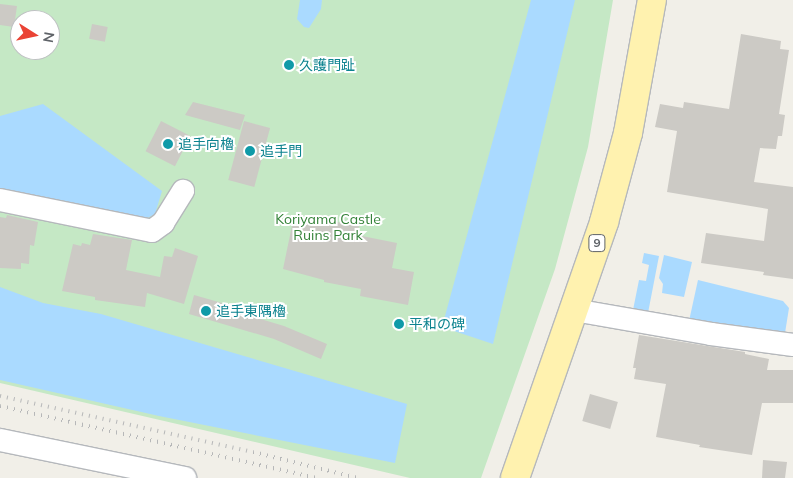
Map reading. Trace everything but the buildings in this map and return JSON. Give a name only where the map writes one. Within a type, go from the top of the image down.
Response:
[{"type":"main road","name":"9","points":[[515,478],[604,222],[623,154],[652,0]]},
{"type":"street","points":[[0,200],[152,231],[163,223],[183,191]]},
{"type":"street","points":[[574,310],[711,334],[793,345]]},
{"type":"street","points":[[0,440],[185,478]]},
{"type":"green space","name":"Koriyama Castle Ruins Park","points":[[0,0],[613,0],[588,147],[555,269],[481,478],[410,478],[0,383]]},
{"type":"water","points":[[300,0],[322,0],[321,9],[309,28],[304,27],[297,19]]},
{"type":"water","points":[[531,0],[575,0],[493,344],[442,327]]},
{"type":"water","points":[[43,104],[162,191],[155,214],[140,222],[0,192],[0,116]]},
{"type":"water","points":[[644,253],[659,256],[648,313],[633,310],[639,280],[646,281],[649,265],[642,263]]},
{"type":"water","points":[[664,255],[692,262],[684,297],[662,293],[663,284],[659,278]]},
{"type":"water","points":[[698,280],[783,301],[789,308],[785,333],[689,321]]},
{"type":"water","points":[[0,287],[43,303],[101,314],[407,404],[395,463],[159,416],[0,380]]},
{"type":"railway","points":[[0,396],[253,452],[358,478]]},
{"type":"railway","points":[[0,406],[318,478]]},
{"type":"place","name":"久護門趾","points":[[289,65]]},
{"type":"place","name":"追手向櫓","points":[[168,144]]},
{"type":"place","name":"追手門","points":[[250,151]]},
{"type":"place","name":"追手東隅櫓","points":[[206,311]]},
{"type":"place","name":"平和の碑","points":[[399,324]]}]
